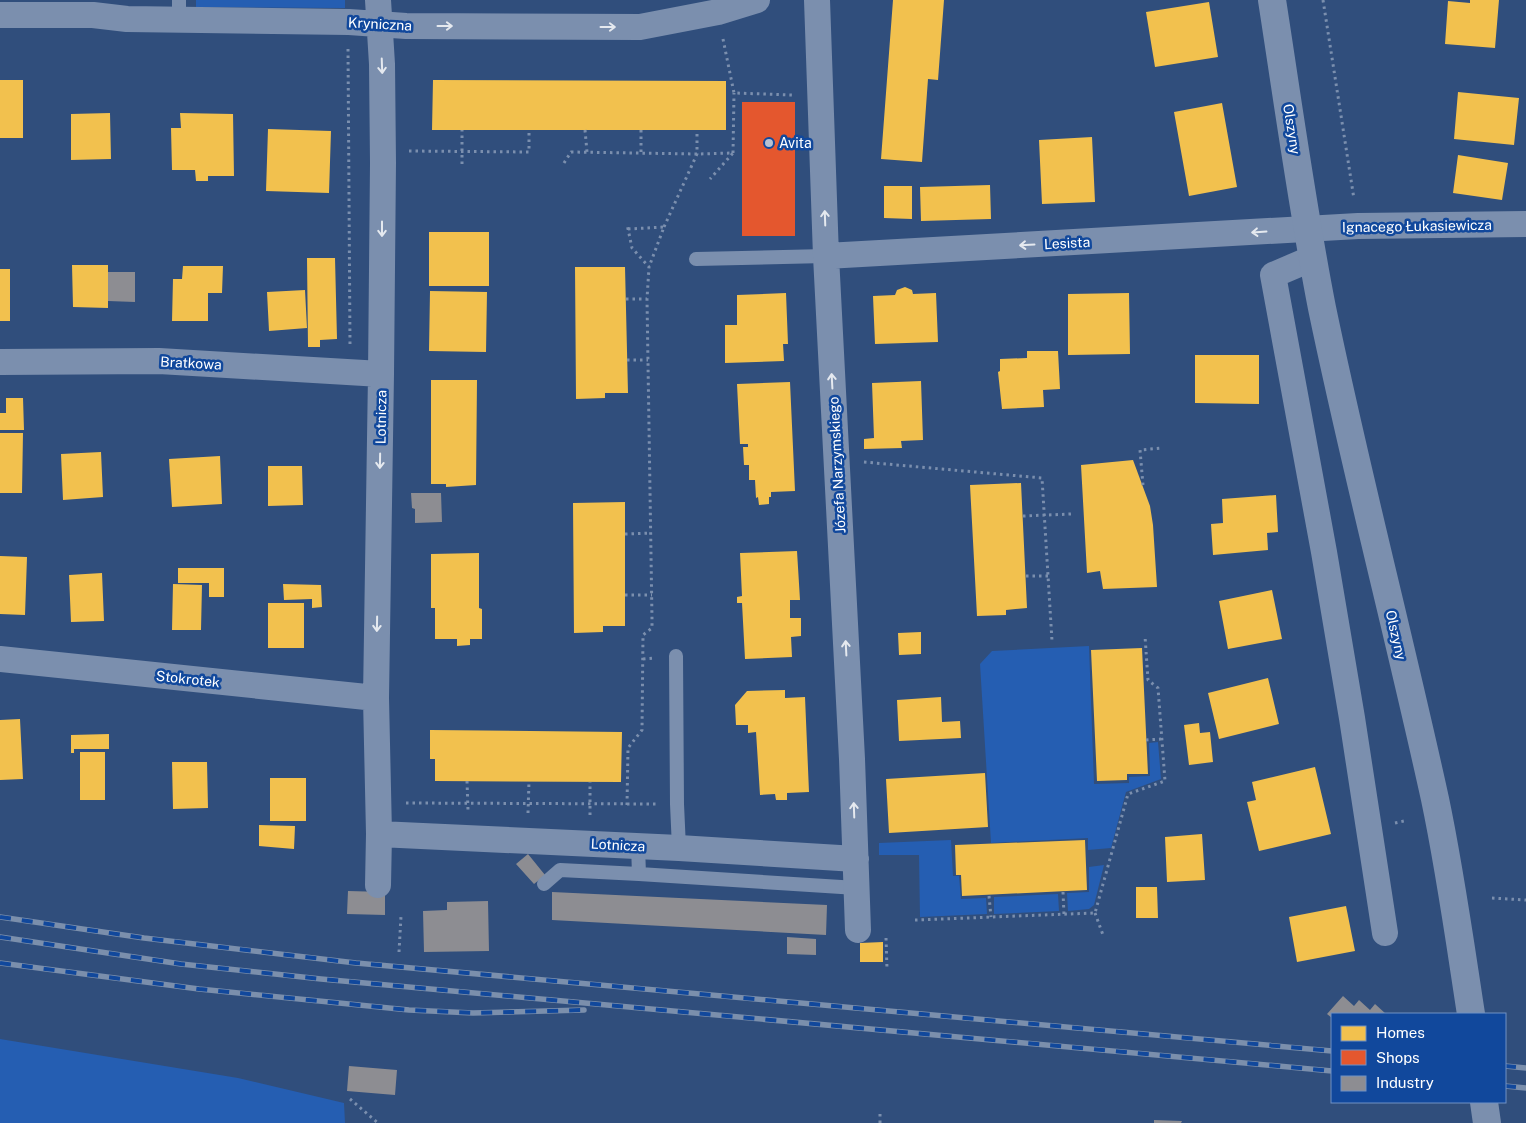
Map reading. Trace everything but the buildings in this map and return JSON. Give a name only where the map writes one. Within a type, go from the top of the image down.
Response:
[{"type":"street","name":"Kryniczna","points":[[0,15],[93,15],[127,19],[178,10],[379,12],[406,26],[640,27],[718,12],[757,0]]},
{"type":"street","name":"Józefa Narzymskiego","points":[[817,0],[826,256],[858,930]]},
{"type":"street","name":"Olszyny","points":[[1272,0],[1322,308],[1436,809],[1471,1013]]},
{"type":"street","name":"Lotnicza","points":[[378,885],[379,834],[376,698],[381,374],[382,74],[379,12]]},
{"type":"street","name":"Ignacego Łukasiewicza","points":[[1308,229],[1358,226],[1526,224]]},
{"type":"street","name":"Lesista","points":[[826,256],[1308,229]]},
{"type":"street","points":[[1313,258],[1273,275],[1324,552],[1385,933]]},
{"type":"street","name":"Bratkowa","points":[[0,362],[159,361],[381,374]]},
{"type":"street","name":"Stokrotek","points":[[0,659],[376,698]]},
{"type":"street","name":"Lotnicza","points":[[379,834],[679,848],[856,859]]},
{"type":"street","points":[[1484,1103],[1487,1123]]},
{"type":"lane","points":[[696,259],[826,256]]},
{"type":"lane","points":[[676,656],[676,804],[679,848]]},
{"type":"lane","points":[[638,846],[638,874]]},
{"type":"lane","points":[[544,884],[560,870],[857,888]]},
{"type":"path","points":[[1323,0],[1355,202]]},
{"type":"path","points":[[710,179],[733,153],[734,93],[718,12]]},
{"type":"path","points":[[348,49],[350,372]]},
{"type":"path","points":[[734,93],[800,96]]},
{"type":"path","points":[[462,130],[462,164]]},
{"type":"path","points":[[404,151],[529,152],[528,130]]},
{"type":"path","points":[[585,130],[587,152]]},
{"type":"path","points":[[641,130],[641,153]]},
{"type":"path","points":[[627,805],[628,748],[642,730],[643,635],[652,628],[647,299],[649,267],[664,227],[697,154],[697,131]]},
{"type":"path","points":[[564,163],[571,152],[733,153]]},
{"type":"path","points":[[627,224],[632,248],[649,267]]},
{"type":"path","points":[[628,229],[664,227]]},
{"type":"path","points":[[626,299],[647,299]]},
{"type":"path","points":[[627,360],[648,360]]},
{"type":"path","points":[[1143,485],[1140,450],[1162,448]]},
{"type":"path","points":[[854,462],[1042,478],[1052,641]]},
{"type":"path","points":[[1023,516],[1071,514]]},
{"type":"path","points":[[625,534],[651,533]]},
{"type":"path","points":[[1026,576],[1048,576]]},
{"type":"path","points":[[625,595],[652,595]]},
{"type":"path","points":[[1103,935],[1095,913],[1128,794],[1165,781],[1158,688],[1148,680],[1145,636]]},
{"type":"path","points":[[1146,740],[1161,739]]},
{"type":"path","points":[[590,782],[590,844]]},
{"type":"path","points":[[403,803],[676,804]]},
{"type":"path","points":[[1063,892],[1064,914]]},
{"type":"path","points":[[990,896],[991,917]]},
{"type":"path","points":[[1492,898],[1526,900]]},
{"type":"path","points":[[915,920],[1095,913]]},
{"type":"path","points":[[400,952],[401,916]]},
{"type":"path","points":[[886,930],[886,969]]},
{"type":"path","points":[[350,1099],[378,1123]]},
{"type":"path","points":[[880,1114],[880,1123]]},
{"type":"shaded area","points":[[196,0],[345,0],[345,8],[196,7]]},
{"type":"shaded area","points":[[1089,646],[1094,784],[1129,783],[1129,777],[1150,776],[1149,743],[1158,742],[1161,779],[1126,792],[1111,848],[1088,850],[1088,838],[991,843],[980,664],[992,651]]},
{"type":"shaded area","points":[[951,840],[953,876],[959,876],[961,899],[986,898],[987,914],[920,917],[919,855],[879,855],[879,843]]},
{"type":"shaded area","points":[[1104,865],[1094,905],[1089,909],[1068,911],[1067,893],[1089,892],[1089,867]]},
{"type":"shaded area","points":[[1058,894],[1059,911],[994,914],[994,897]]},
{"type":"shaded area","points":[[0,1039],[238,1078],[344,1103],[345,1123],[0,1123]]},
{"type":"railway","points":[[0,917],[144,938],[356,963],[1331,1051]]},
{"type":"railway","points":[[0,937],[181,964],[321,979],[1331,1071]]},
{"type":"railway","points":[[0,963],[199,989],[409,1010],[473,1013],[584,1010]]},
{"type":"railway","points":[[1506,1066],[1526,1068]]},
{"type":"railway","points":[[1506,1086],[1526,1088]]},
{"type":"place","name":"Avita","points":[[769,143]]}]
